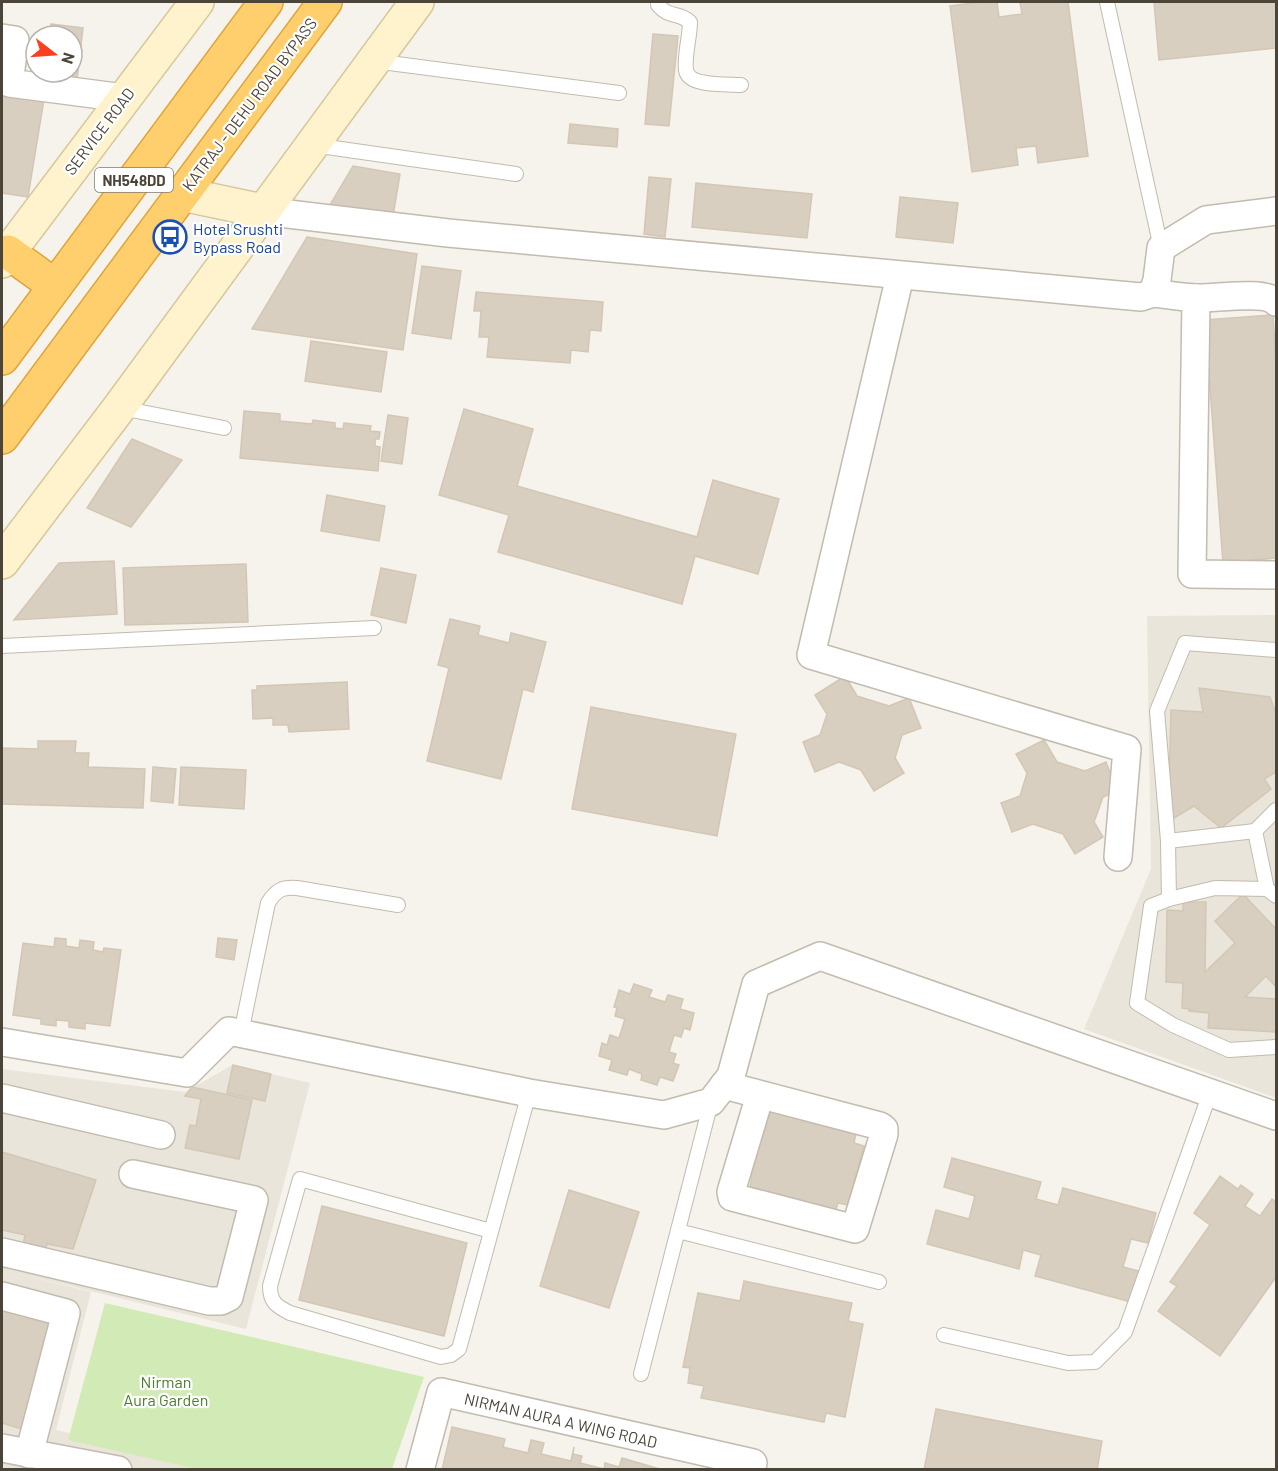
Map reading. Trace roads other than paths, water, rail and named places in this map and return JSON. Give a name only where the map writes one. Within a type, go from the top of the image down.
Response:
[{"type":"highway","name":"NH548DD","points":[[2,358],[266,2]]},
{"type":"highway","name":"KATRAJ - DEHU ROAD BYPASS","points":[[2,437],[326,2]]},
{"type":"highway","points":[[3,258],[55,286]]},
{"type":"street","name":"SERVICE ROAD","points":[[3,258],[197,2]]},
{"type":"street","points":[[2,562],[119,408],[417,2]]},
{"type":"street","points":[[2,38],[15,40],[5,82],[124,99]]},
{"type":"street","points":[[182,194],[263,211],[448,234],[1141,297],[1153,293],[1196,298],[1273,298],[1276,302]]},
{"type":"street","points":[[1153,293],[1161,248],[1206,220],[1276,211]]},
{"type":"street","points":[[900,276],[810,655],[1126,749],[1118,857]]},
{"type":"street","points":[[1196,298],[1192,574],[1276,575]]},
{"type":"street","points":[[717,1093],[731,1076],[756,984],[820,956],[1276,1116]]},
{"type":"street","points":[[2,1042],[187,1073],[229,1031],[530,1093],[664,1114],[717,1093],[760,1095],[880,1126],[884,1129],[855,1229],[732,1197],[731,1192],[760,1095]]},
{"type":"street","points":[[2,1098],[161,1135]]},
{"type":"street","points":[[2,1252],[209,1301],[221,1301],[229,1297],[254,1200],[133,1174]]},
{"type":"street","points":[[2,1296],[66,1312],[30,1454]]},
{"type":"street","name":"NIRMAN AURA A WING ROAD","points":[[420,1470],[441,1392],[753,1463],[751,1470]]},
{"type":"street","points":[[2,1448],[118,1470]]},
{"type":"lane","points":[[658,2],[665,13],[683,16],[690,22],[686,71],[692,80],[741,85]]},
{"type":"lane","points":[[1107,2],[1161,248]]},
{"type":"lane","points":[[373,61],[619,93]]},
{"type":"lane","points":[[312,145],[516,174]]},
{"type":"lane","points":[[119,408],[224,428]]},
{"type":"lane","points":[[2,646],[374,628]]},
{"type":"lane","points":[[1169,898],[1168,842],[1157,711],[1185,643],[1276,650]]},
{"type":"lane","points":[[1168,842],[1255,831],[1276,810]]},
{"type":"lane","points":[[1255,831],[1272,892],[1215,888],[1169,898],[1151,906],[1137,1003],[1173,1025],[1229,1050],[1276,1047]]},
{"type":"lane","points":[[241,1033],[268,903],[275,891],[284,887],[297,888],[398,905]]},
{"type":"lane","points":[[491,1231],[300,1179],[270,1286],[270,1299],[290,1313],[441,1357],[451,1355],[459,1349],[530,1093]]},
{"type":"lane","points":[[641,1374],[717,1093]]},
{"type":"lane","points":[[944,1335],[1068,1363],[1095,1362],[1125,1332],[1210,1093]]},
{"type":"lane","points":[[678,1231],[879,1282]]},
{"type":"place","name":"Hotel Srushti Bypass Road","points":[[170,237]]},
{"type":"park label","name":"Nirman Aura Garden","points":[[166,1390]]}]
